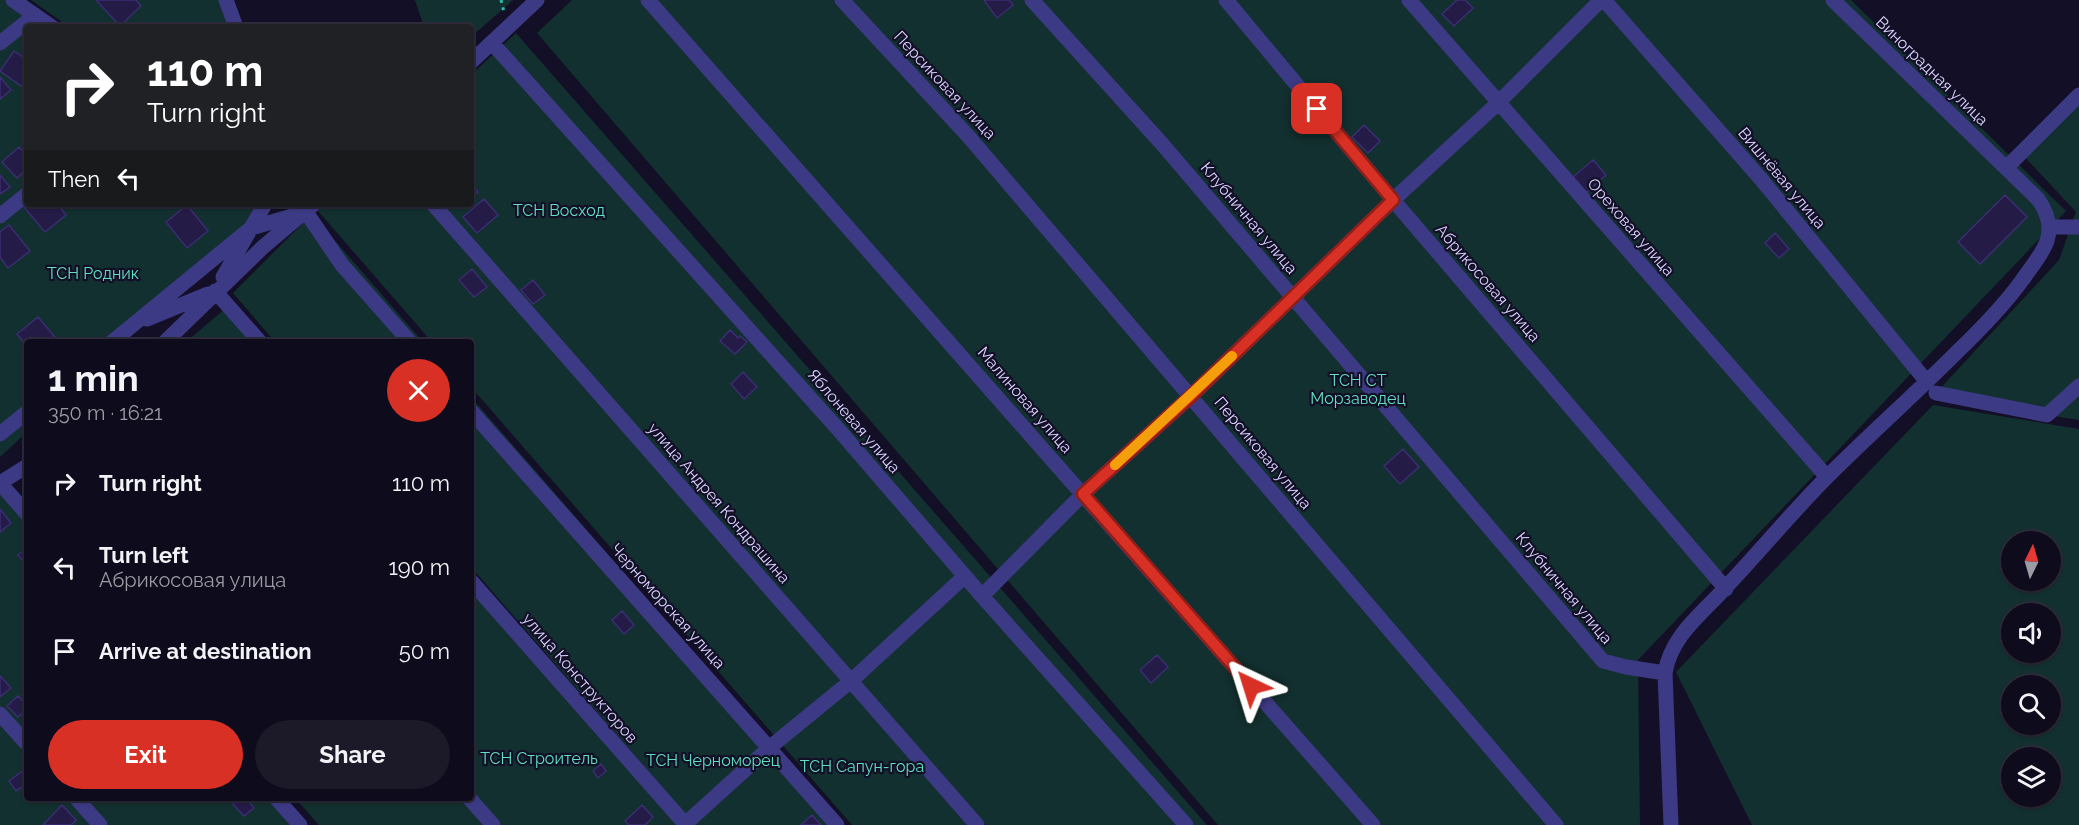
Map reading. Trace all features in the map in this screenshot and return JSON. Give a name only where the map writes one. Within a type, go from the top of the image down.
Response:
[{"type":"street","points":[[13,0],[48,24]]},
{"type":"street","points":[[226,0],[235,24]]},
{"type":"street","points":[[474,59],[537,0]]},
{"type":"street","name":"Малиновая улица","points":[[648,0],[1373,825]]},
{"type":"street","name":"Персиковая улица","points":[[842,0],[969,137],[1556,825]]},
{"type":"street","name":"Клубничная улица","points":[[1032,0],[1163,145],[1603,661],[1665,673]]},
{"type":"street","name":"Абрикосовая улица","points":[[1226,0],[1393,200],[1726,588]]},
{"type":"street","name":"Ореховая улица","points":[[1409,0],[1827,477]]},
{"type":"street","points":[[982,596],[1083,494],[1191,396],[1603,0]]},
{"type":"street","name":"Вишнёвая улица","points":[[1603,0],[1761,179],[1931,387]]},
{"type":"street","name":"Виноградная улица","points":[[1833,0],[2038,199],[2046,210],[2049,227]]},
{"type":"street","points":[[0,43],[34,15]]},
{"type":"street","name":"Яблоневая улица","points":[[492,43],[822,412],[1186,825]]},
{"type":"street","points":[[2006,168],[2079,94]]},
{"type":"street","points":[[0,216],[24,196]]},
{"type":"street","points":[[133,325],[215,291],[263,207]]},
{"type":"street","points":[[116,339],[251,228],[302,207]]},
{"type":"street","points":[[168,339],[303,207]]},
{"type":"street","points":[[305,207],[342,264],[407,339]]},
{"type":"street","name":"улица Андрея Кондрашина","points":[[436,207],[977,825]]},
{"type":"street","points":[[1671,825],[1665,673],[1672,647],[1827,477],[1931,387],[2018,286],[2047,241],[2049,227],[2079,227]]},
{"type":"street","points":[[215,291],[257,339]]},
{"type":"street","points":[[1931,387],[2047,415],[2079,386]]},
{"type":"street","points":[[0,434],[24,414]]},
{"type":"street","name":"Черноморская улица","points":[[474,414],[837,825]]},
{"type":"street","points":[[24,468],[0,483],[24,511]]},
{"type":"street","points":[[685,825],[769,748],[851,681],[965,576]]},
{"type":"street","name":"улица Конструкторов","points":[[474,584],[685,825]]},
{"type":"street","points":[[0,714],[24,741]]},
{"type":"street","points":[[79,801],[100,825]]},
{"type":"street","points":[[279,801],[300,825]]},
{"type":"street","points":[[472,801],[493,825]]},
{"type":"green space","name":"ТСН Родник","points":[[0,0],[26,0],[59,24],[24,24],[24,207],[273,207],[128,339],[24,339],[24,435],[0,457]]},
{"type":"green space","points":[[31,0],[220,0],[229,24],[65,24]]},
{"type":"green space","points":[[415,0],[513,0],[474,34],[474,24],[423,24]]},
{"type":"green space","name":"ТСН СТ Морзаводец","points":[[572,0],[1851,0],[2066,211],[1638,660],[1640,825],[1218,825],[537,33]]},
{"type":"green space","name":"ТСН Восход","points":[[516,33],[1207,825],[986,825],[444,207],[474,207],[474,72]]},
{"type":"green space","points":[[2079,94],[2079,420],[1936,393],[2059,260],[2076,212],[2021,153]]},
{"type":"green space","name":"ТСН Сапун-гора","points":[[322,207],[433,207],[974,825],[852,825],[474,390],[474,339],[429,339],[318,211]]},
{"type":"green space","points":[[312,214],[420,339],[272,339],[233,293]]},
{"type":"green space","points":[[233,302],[265,339],[190,339]]},
{"type":"green space","name":"ТСН Черноморец","points":[[474,400],[844,825],[695,825],[474,570]]},
{"type":"green space","points":[[1933,405],[2079,429],[2079,825],[1752,825],[1676,672]]},
{"type":"green space","points":[[0,493],[24,519],[24,801],[277,801],[298,825],[0,825]]},
{"type":"green space","name":"ТСН Строитель","points":[[474,579],[687,825],[319,825],[298,801],[474,801]]},
{"type":"building","points":[[96,0],[136,0],[141,6],[122,24],[118,24]]},
{"type":"building","points":[[984,0],[1009,0],[1013,5],[997,18]]},
{"type":"building","points":[[1457,0],[1465,0],[1473,8],[1454,26],[1442,14]]},
{"type":"building","points":[[14,51],[24,58],[24,88],[0,71]]},
{"type":"building","points":[[0,77],[11,90],[0,99]]},
{"type":"building","points":[[1364,125],[1380,141],[1368,153],[1352,137]]},
{"type":"building","points":[[19,147],[24,153],[24,172],[17,178],[2,162]]},
{"type":"building","points":[[1593,160],[1606,175],[1586,193],[1573,177]]},
{"type":"building","points":[[0,175],[10,187],[0,194]]},
{"type":"building","points":[[2005,195],[2027,217],[1980,264],[1958,242]]},
{"type":"building","points":[[484,199],[498,215],[477,233],[463,217]]},
{"type":"building","points":[[24,207],[59,207],[66,215],[45,232]]},
{"type":"building","points":[[185,207],[189,207],[208,231],[187,248],[166,222]]},
{"type":"building","points":[[9,225],[30,251],[8,268],[0,257],[0,232]]},
{"type":"building","points":[[1775,233],[1789,249],[1779,258],[1765,243]]},
{"type":"building","points":[[472,269],[487,287],[474,297],[459,280]]},
{"type":"building","points":[[533,280],[545,295],[533,304],[521,290]]},
{"type":"building","points":[[38,317],[56,339],[24,339],[24,342],[17,334]]},
{"type":"building","points":[[730,330],[738,338],[740,336],[747,342],[735,354],[720,341]]},
{"type":"building","points":[[743,372],[757,387],[744,399],[731,384]]},
{"type":"building","points":[[1403,449],[1419,467],[1400,484],[1384,466]]},
{"type":"building","points":[[0,509],[11,523],[0,532]]},
{"type":"building","points":[[24,550],[24,562],[18,555]]},
{"type":"building","points":[[622,611],[634,625],[624,634],[612,620]]},
{"type":"building","points":[[1157,655],[1168,667],[1151,683],[1140,670]]},
{"type":"building","points":[[0,676],[11,688],[0,697]]},
{"type":"building","points":[[18,696],[24,703],[24,712],[18,717],[7,706]]},
{"type":"building","points":[[601,764],[606,771],[598,778],[593,771]]},
{"type":"building","points":[[24,770],[24,786],[16,791],[9,781]]},
{"type":"building","points":[[237,801],[248,801],[254,808],[244,816],[233,804]]},
{"type":"building","points":[[62,805],[76,820],[71,825],[43,825]]},
{"type":"building","points":[[642,805],[653,817],[645,825],[629,825],[625,821]]},
{"type":"building","points":[[812,815],[821,825],[801,825]]},
{"type":"slow traffic","points":[[1115,465],[1232,356]]},
{"type":"route","points":[[1251,686],[1083,494],[1191,396],[1393,200],[1317,109]]}]
